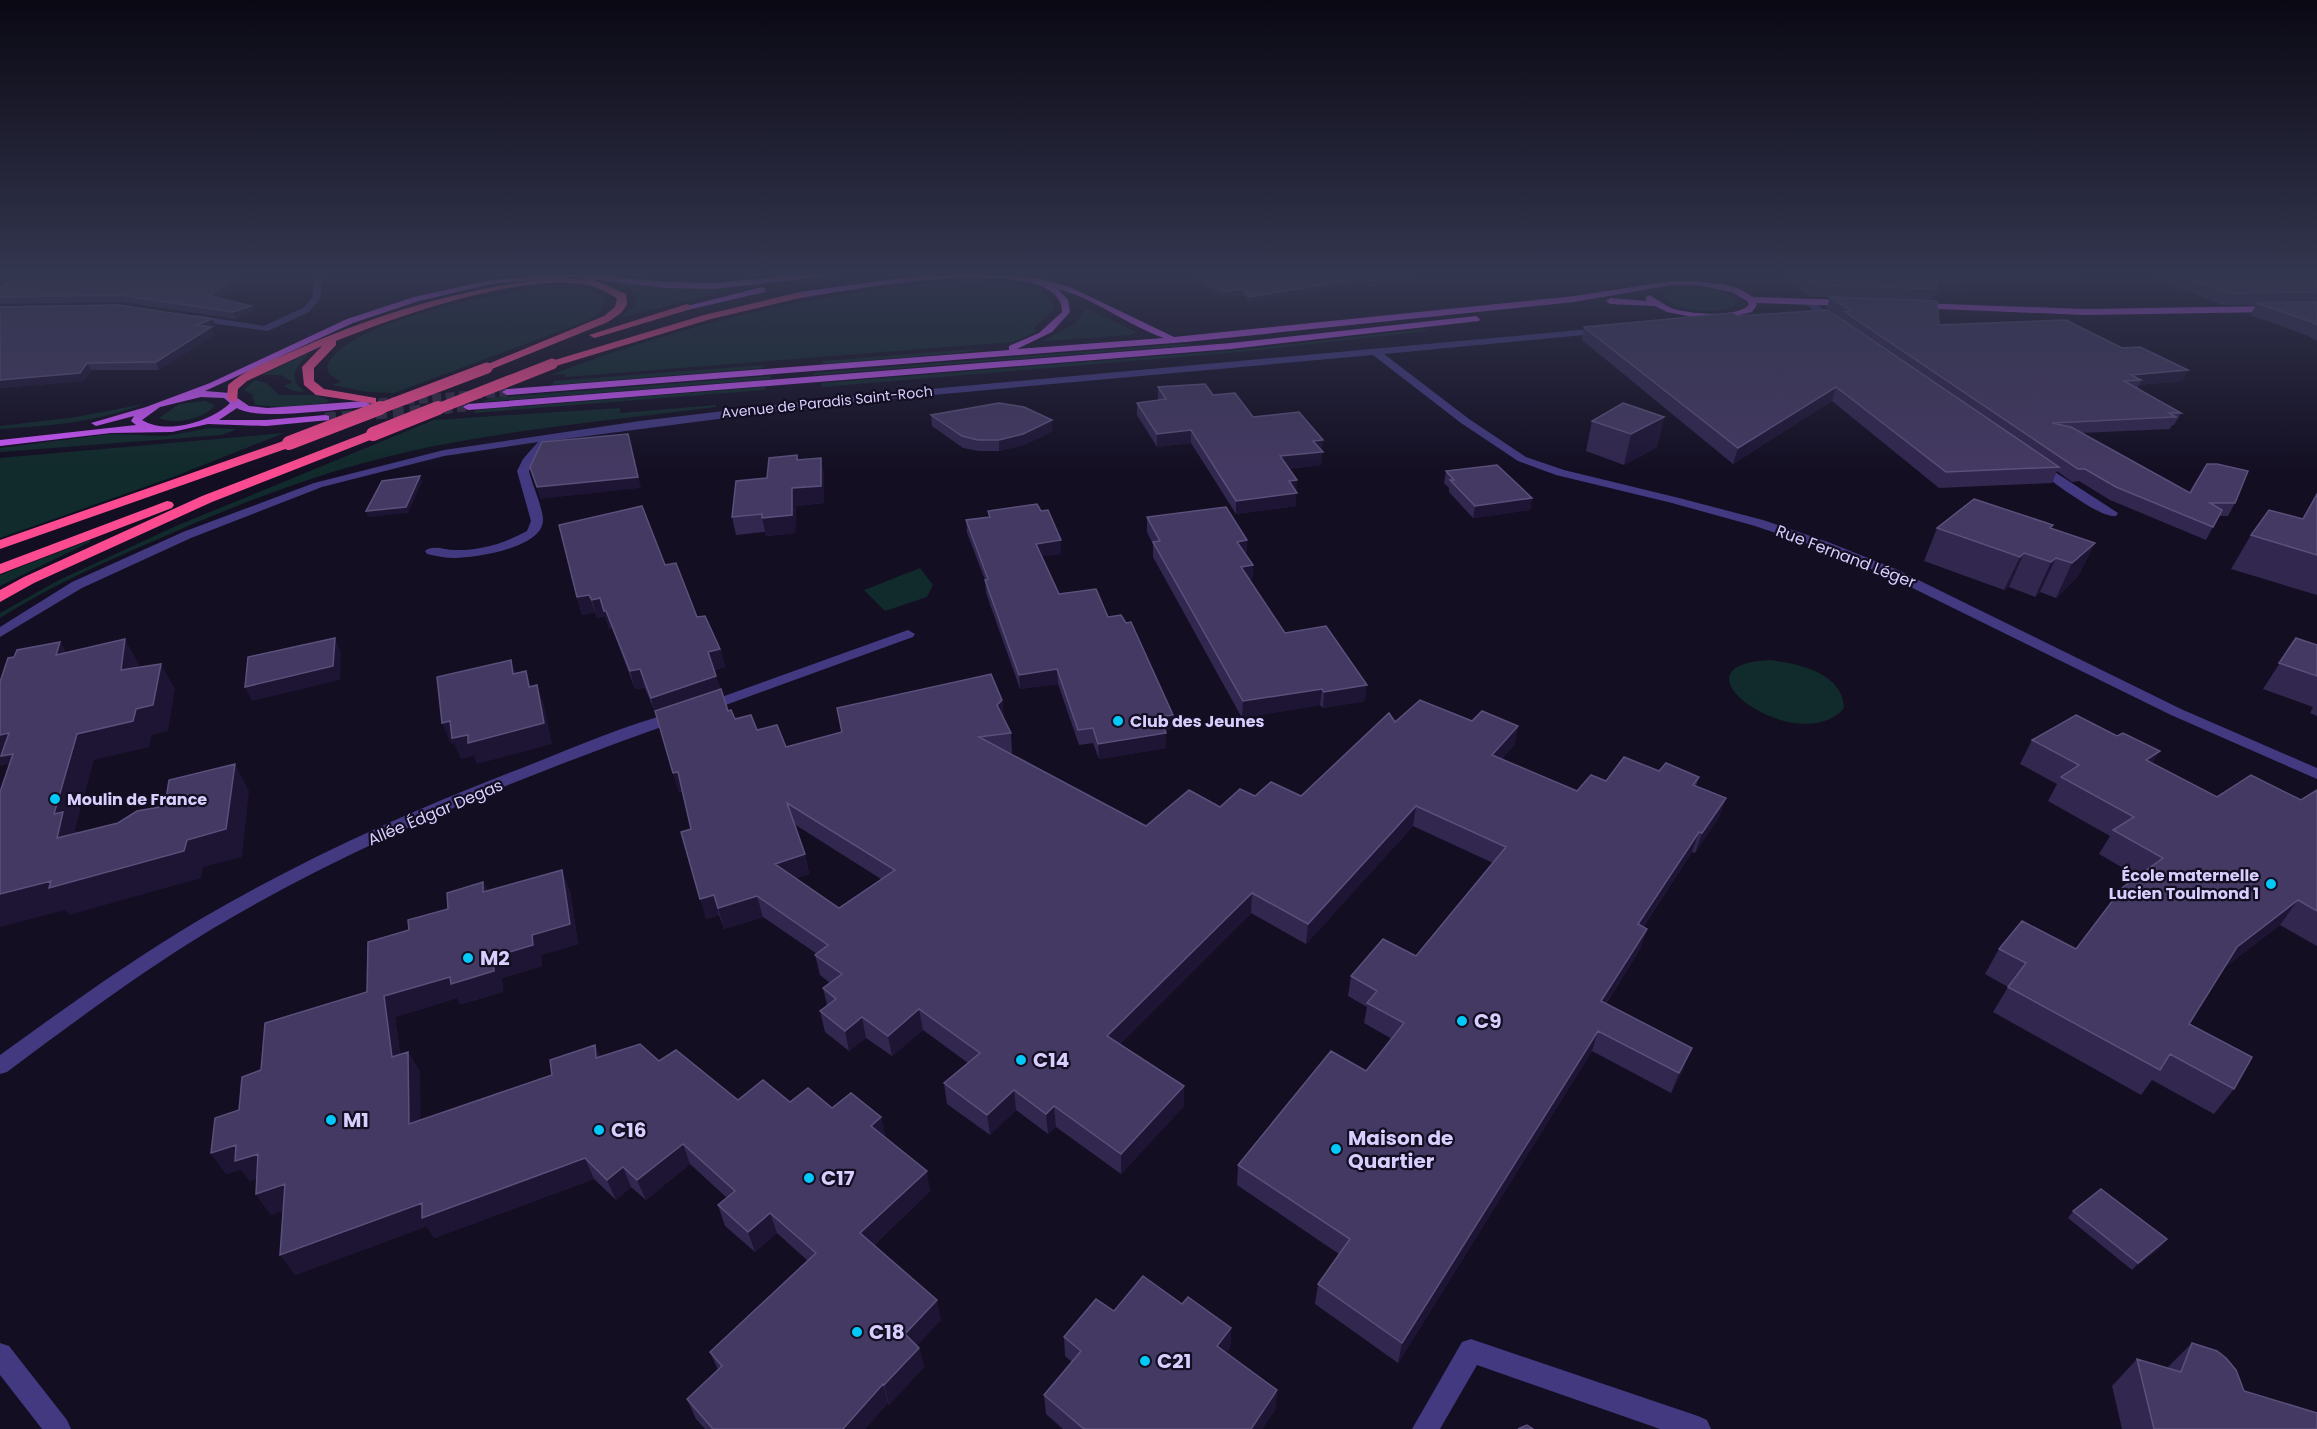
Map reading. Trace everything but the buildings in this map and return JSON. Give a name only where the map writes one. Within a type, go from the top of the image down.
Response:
[{"type":"highway","points":[[234,401],[232,388],[243,379],[330,339]]},
{"type":"highway","points":[[341,339],[320,353],[308,367],[306,374],[308,382],[320,392],[368,402]]},
{"type":"highway","points":[[0,545],[289,443],[558,339]]},
{"type":"highway","points":[[487,368],[583,339]]},
{"type":"highway","points":[[0,597],[29,580],[207,499],[552,364],[636,339]]},
{"type":"highway","points":[[0,569],[285,460],[373,434]]},
{"type":"highway","points":[[0,556],[240,461]]},
{"type":"main road","points":[[0,434],[74,427],[146,410],[213,385],[312,339]]},
{"type":"main road","points":[[990,354],[1033,339]]},
{"type":"main road","points":[[1186,339],[1241,343],[1280,341]]},
{"type":"main road","points":[[507,392],[1189,339]]},
{"type":"main road","points":[[468,407],[1301,339]]},
{"type":"main road","points":[[170,400],[208,394],[234,401],[246,409],[267,411],[368,402]]},
{"type":"main road","points":[[194,425],[223,415],[234,401]]},
{"type":"main road","points":[[146,410],[136,421],[148,428]]},
{"type":"main road","points":[[0,443],[122,429],[177,428],[194,425],[325,418]]},
{"type":"street","name":"Avenue de Paradis Saint-Roch","points":[[0,633],[77,585],[187,535],[267,503],[318,485],[388,465],[455,451],[767,408],[948,389],[1521,339]]},
{"type":"street","name":"Rue Fernand Léger","points":[[1377,353],[1465,421],[1522,459],[1560,473],[1675,500],[1759,523],[1824,545],[1893,573],[2176,712],[2317,774]]},
{"type":"street","points":[[431,551],[447,555],[469,554],[509,544],[532,533],[537,521],[523,471],[524,466],[542,447],[545,437]]},
{"type":"street","points":[[2026,458],[2083,497],[2112,513]]},
{"type":"street","name":"Allée Édgar Degas","points":[[0,1066],[128,973],[234,908],[336,853],[412,819],[604,742],[804,674],[908,634]]},
{"type":"street","points":[[1425,1429],[1471,1352],[1698,1429]]},
{"type":"street","points":[[0,1355],[57,1429]]},
{"type":"green space","points":[[358,339],[540,339],[394,393],[368,392],[332,385],[341,382],[329,374],[327,366],[341,349]]},
{"type":"green space","points":[[1021,339],[1013,342],[565,377],[565,374],[551,375],[652,340]]},
{"type":"green space","points":[[1047,339],[1077,339],[1043,341]]},
{"type":"green space","points":[[1339,339],[1360,339],[1240,352],[822,387],[822,383],[1249,349]]},
{"type":"green space","points":[[1192,345],[813,375],[814,373]]},
{"type":"green space","points":[[986,348],[958,353],[823,364],[822,361]]},
{"type":"green space","points":[[311,352],[298,366],[294,376],[299,387],[305,392],[293,391],[284,386],[293,382],[281,375],[262,375]]},
{"type":"green space","points":[[764,365],[764,368],[552,385],[554,381]]},
{"type":"green space","points":[[771,376],[771,379],[482,402],[491,398]]},
{"type":"green space","points":[[255,380],[266,383],[279,395],[315,395],[330,400],[325,403],[284,407],[255,405],[252,394],[244,390]]},
{"type":"green space","points":[[765,387],[765,390],[474,413],[476,410]]},
{"type":"green space","points":[[205,401],[214,405],[213,408],[195,418],[172,421],[159,418],[179,404]]},
{"type":"green space","points":[[144,404],[91,419],[55,425],[0,429],[0,426],[76,417]]},
{"type":"green space","points":[[716,405],[716,407],[449,443],[345,468],[248,502],[134,549],[57,586],[0,618],[0,613],[59,580],[176,526],[434,420],[620,408],[620,413]]},
{"type":"green space","points":[[210,428],[237,429],[222,435],[0,452],[0,448],[110,434],[166,436]]},
{"type":"green space","points":[[284,433],[173,477],[0,538],[0,458]]},
{"type":"green space","points":[[90,540],[90,542],[0,586],[0,575]]},
{"type":"green space","points":[[920,568],[933,585],[927,597],[885,611],[864,590]]},
{"type":"green space","points":[[1771,660],[1794,664],[1828,678],[1842,696],[1844,708],[1824,721],[1798,723],[1772,717],[1749,705],[1734,691],[1729,677],[1740,665]]},
{"type":"tunnel","points":[[365,404],[507,392]]},
{"type":"tunnel","points":[[430,410],[468,407]]},
{"type":"tunnel","points":[[325,418],[450,408]]},
{"type":"place","name":"Club des Jeunes","points":[[1118,721]]},
{"type":"place","name":"Moulin de France","points":[[55,799]]},
{"type":"place","name":"École maternelle Lucien Toulmond 1","points":[[2271,884]]},
{"type":"place","name":"M2","points":[[468,958]]},
{"type":"place","name":"C9","points":[[1462,1021]]},
{"type":"place","name":"C14","points":[[1021,1060]]},
{"type":"place","name":"M1","points":[[331,1120]]},
{"type":"place","name":"C16","points":[[599,1130]]},
{"type":"place","name":"Maison de Quartier","points":[[1336,1149]]},
{"type":"place","name":"C17","points":[[809,1178]]},
{"type":"place","name":"C18","points":[[857,1332]]},
{"type":"place","name":"C21","points":[[1145,1361]]}]
